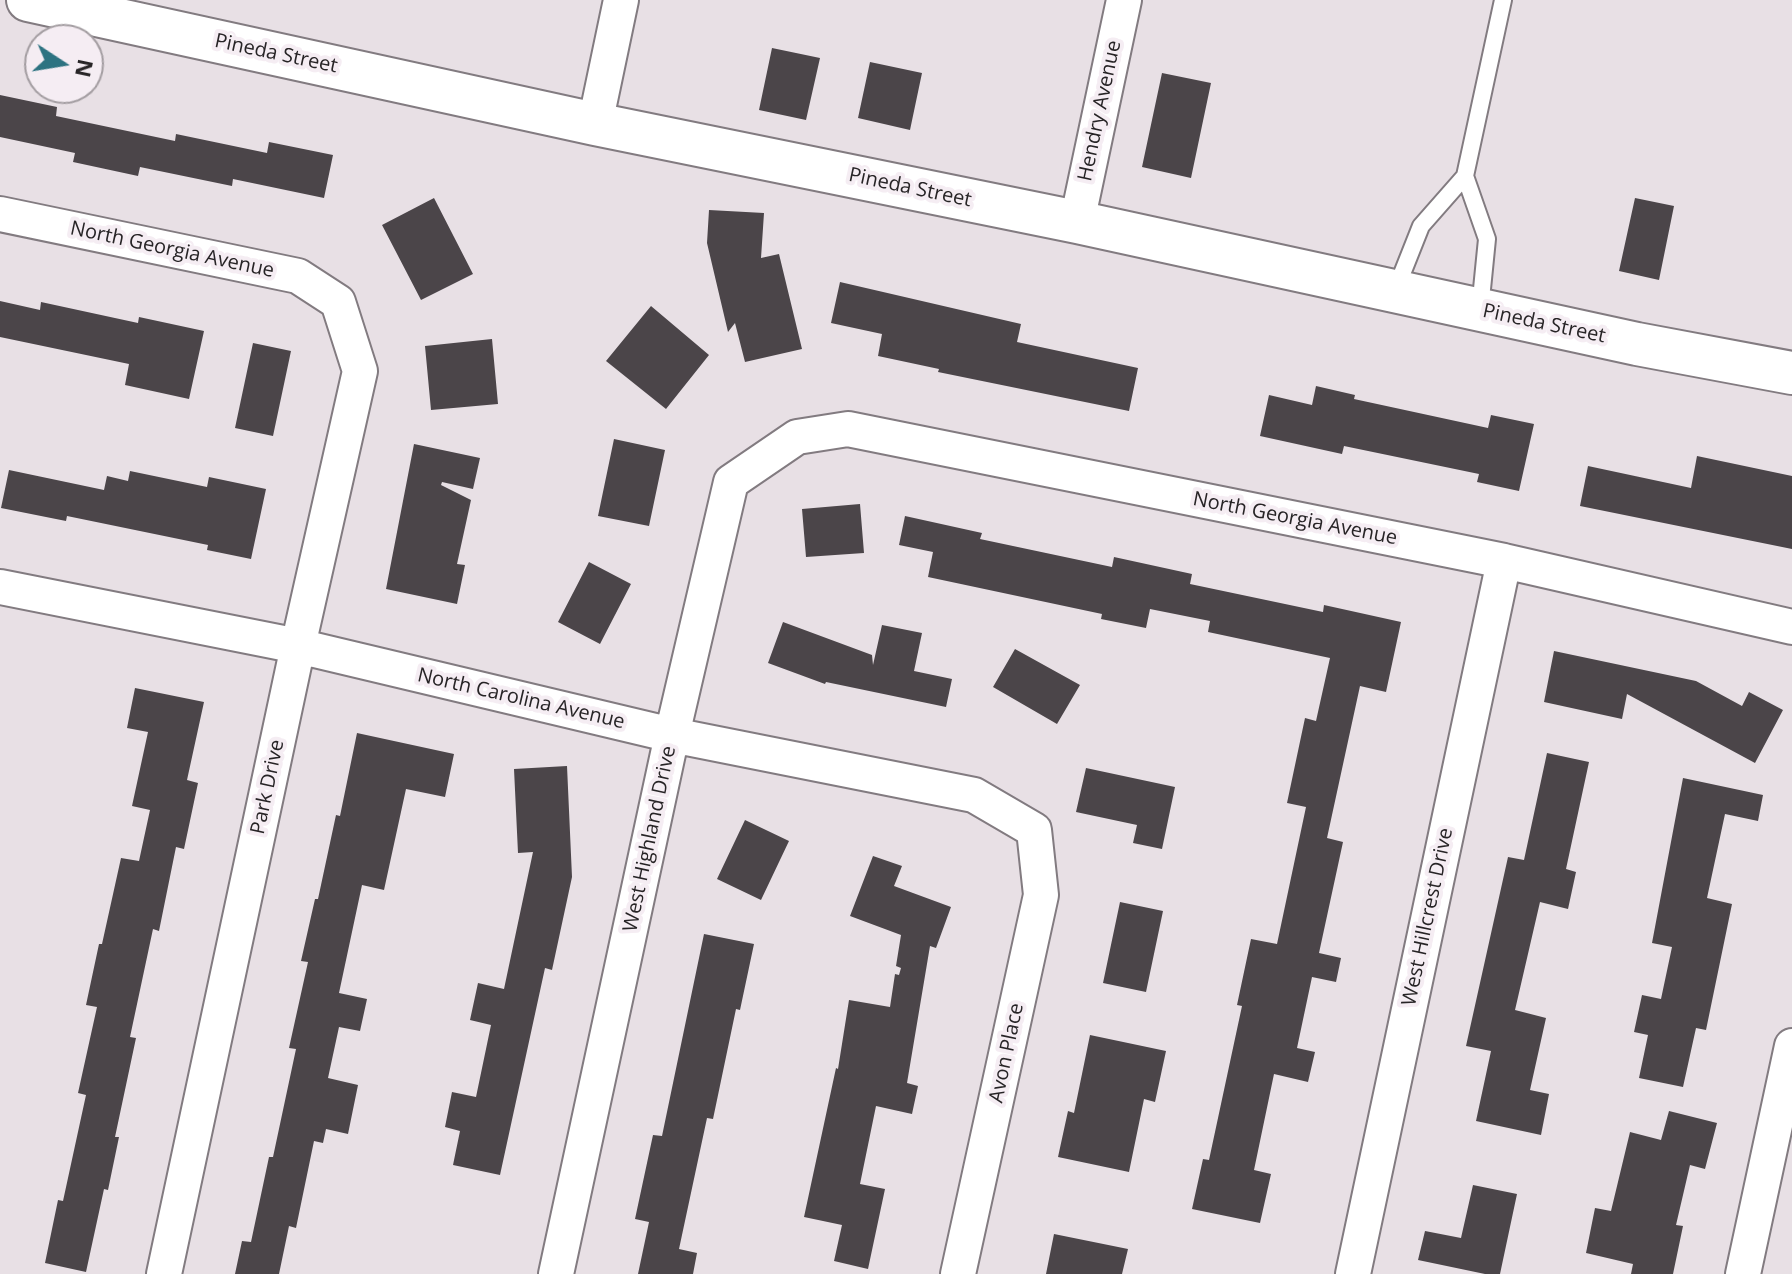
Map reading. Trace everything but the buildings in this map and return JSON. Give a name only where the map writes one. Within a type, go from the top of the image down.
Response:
[{"type":"street","name":"Pineda Street","points":[[28,0],[595,124],[1077,222],[1637,344],[1792,372]]},
{"type":"street","points":[[595,124],[621,0]]},
{"type":"street","name":"Hendry Avenue","points":[[1077,222],[1124,0]]},
{"type":"street","name":"North Georgia Avenue","points":[[0,214],[298,276],[338,302]]},
{"type":"street","name":"Park Drive","points":[[164,1274],[360,371],[338,302]]},
{"type":"street","name":"North Georgia Avenue","points":[[797,437],[848,429],[1504,561],[1792,627]]},
{"type":"street","name":"West Highland Drive","points":[[556,1274],[672,735],[731,482],[797,437]]},
{"type":"street","name":"West Hillcrest Drive","points":[[1353,1274],[1504,561]]},
{"type":"street","name":"North Carolina Avenue","points":[[0,587],[298,646],[672,735],[974,795],[1034,830]]},
{"type":"street","name":"Avon Place","points":[[958,1274],[1041,895],[1034,830]]},
{"type":"street","points":[[1743,1274],[1792,1046]]},
{"type":"lane","points":[[1395,291],[1421,226],[1465,176],[1503,0]]},
{"type":"lane","points":[[1465,176],[1487,239],[1480,309]]}]
